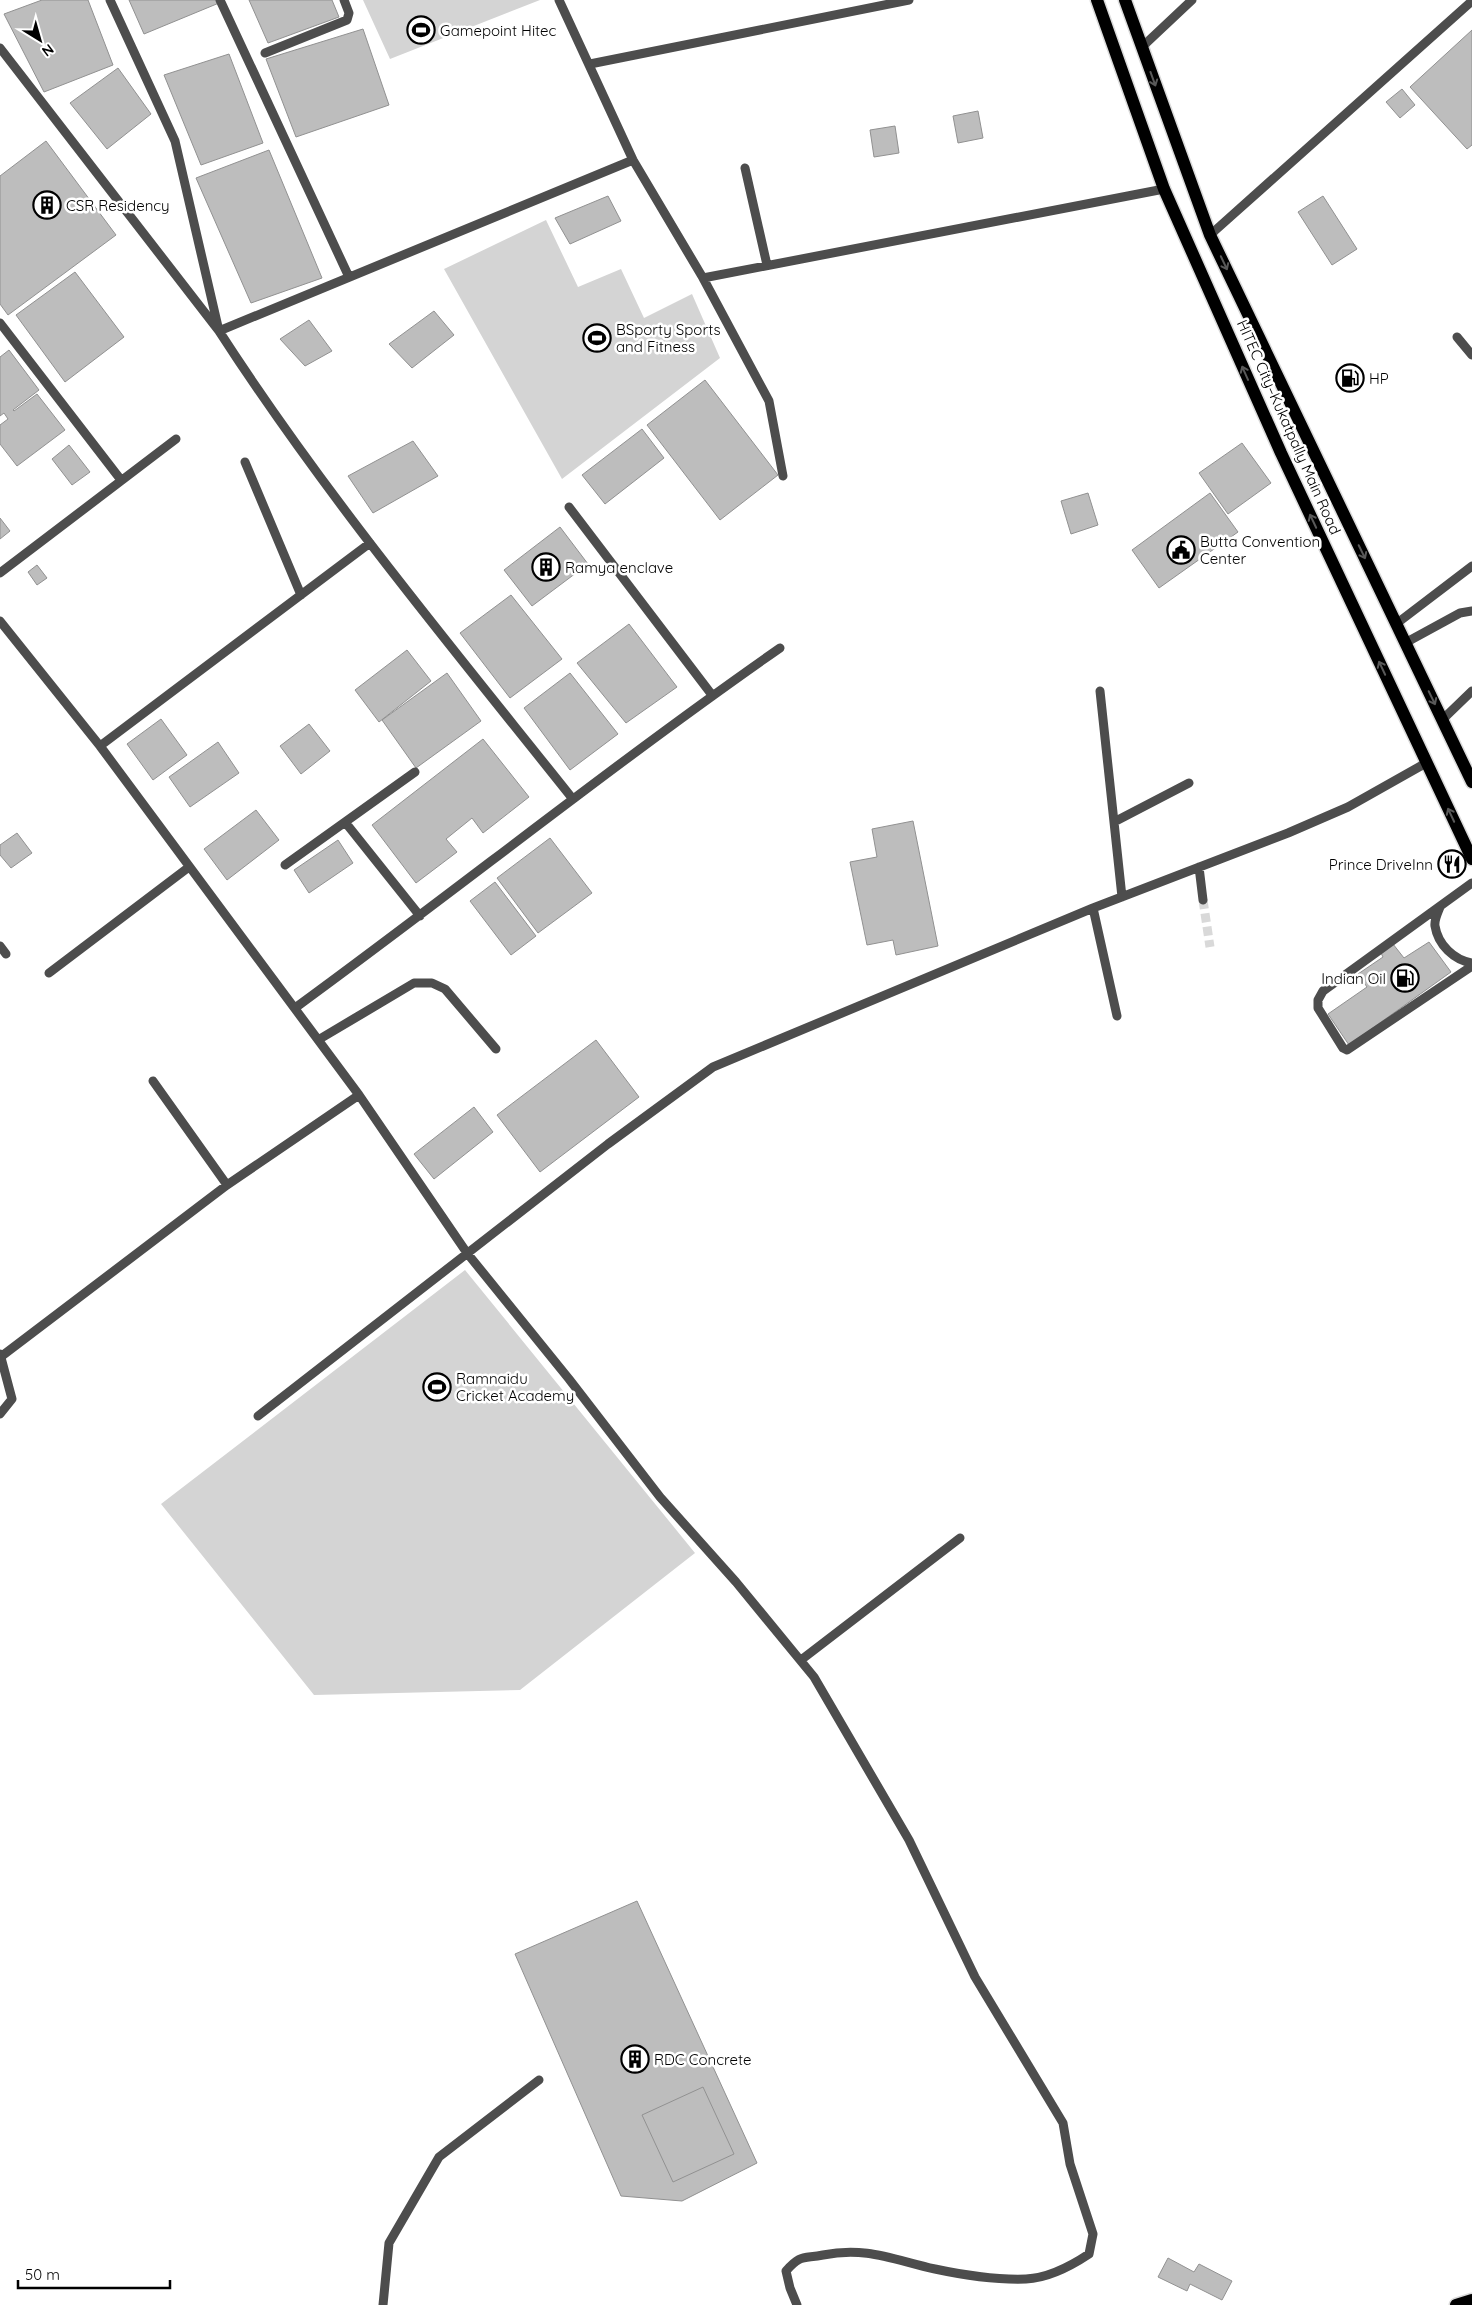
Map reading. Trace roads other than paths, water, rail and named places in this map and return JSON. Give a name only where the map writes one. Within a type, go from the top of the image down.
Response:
[{"type":"main road","name":"HITEC City–Kukatpally Main Road","points":[[1098,0],[1164,188],[1281,453],[1472,859]]},
{"type":"main road","name":"HITEC City–Kukatpally Main Road","points":[[1125,0],[1210,234],[1472,782]]},
{"type":"main road","points":[[1456,2305],[1472,2300]]},
{"type":"street","points":[[110,0],[175,141],[219,331]]},
{"type":"street","points":[[220,0],[349,278]]},
{"type":"street","points":[[265,54],[347,20],[349,13],[344,0]]},
{"type":"street","points":[[559,0],[633,160],[704,278],[769,401],[783,476]]},
{"type":"street","points":[[590,64],[909,0]]},
{"type":"street","points":[[1142,47],[1192,0]]},
{"type":"street","points":[[1210,234],[1472,1]]},
{"type":"street","points":[[0,48],[219,331],[250,380],[370,543],[572,798]]},
{"type":"street","points":[[219,331],[633,160]]},
{"type":"street","points":[[745,168],[768,265]]},
{"type":"street","points":[[704,278],[1164,188]]},
{"type":"street","points":[[0,322],[121,480]]},
{"type":"street","points":[[1457,337],[1472,355]]},
{"type":"street","points":[[0,573],[176,439]]},
{"type":"street","points":[[245,462],[301,595]]},
{"type":"street","points":[[569,507],[712,696]]},
{"type":"street","points":[[100,746],[370,543]]},
{"type":"street","points":[[1396,624],[1472,566]]},
{"type":"street","points":[[1405,643],[1460,613],[1472,611]]},
{"type":"street","points":[[0,621],[4,633],[100,746],[295,1008],[359,1095],[467,1253],[569,1379],[660,1497],[736,1582],[814,1676],[909,1840],[975,1977],[1063,2123],[1070,2164],[1092,2234],[1089,2254],[1070,2267],[1027,2279],[934,2269],[893,2256],[857,2251],[839,2251],[797,2258],[786,2271],[797,2305]]},
{"type":"street","points":[[295,1008],[420,916],[572,798],[780,648]]},
{"type":"street","points":[[1100,691],[1122,897]]},
{"type":"street","points":[[1442,720],[1472,691]]},
{"type":"street","points":[[258,1416],[467,1253],[713,1067],[1093,908],[1288,833],[1348,807],[1426,763]]},
{"type":"street","points":[[285,865],[415,772]]},
{"type":"street","points":[[1114,822],[1189,783]]},
{"type":"street","points":[[345,822],[420,916]]},
{"type":"street","points":[[49,973],[189,867]]},
{"type":"street","points":[[1198,867],[1204,900]]},
{"type":"street","points":[[1472,883],[1322,991],[1318,1000],[1318,1008],[1342,1048],[1347,1050],[1472,965]]},
{"type":"street","points":[[1440,907],[1435,924],[1440,939],[1451,954],[1461,961],[1472,965]]},
{"type":"street","points":[[1093,908],[1117,1016]]},
{"type":"street","points":[[0,946],[6,954]]},
{"type":"street","points":[[318,1040],[414,982],[432,983],[445,989],[496,1049]]},
{"type":"street","points":[[153,1081],[227,1185]]},
{"type":"street","points":[[0,1414],[12,1399],[1,1355],[227,1185],[359,1095]]},
{"type":"street","points":[[801,1660],[960,1538]]},
{"type":"street","points":[[383,2305],[389,2243],[439,2157],[538,2080]]},
{"type":"tunnel","points":[[1203,900],[1210,947]]},
{"type":"place","name":"Gamepoint Hitec","points":[[421,30]]},
{"type":"place","name":"CSR Residency","points":[[47,205]]},
{"type":"place","name":"BSporty Sports and Fitness","points":[[597,338]]},
{"type":"place","name":"HP","points":[[1350,378]]},
{"type":"place","name":"Butta Convention Center","points":[[1181,550]]},
{"type":"place","name":"Ramya enclave","points":[[546,567]]},
{"type":"place","name":"Prince DriveInn","points":[[1452,864]]},
{"type":"place","name":"Indian Oil","points":[[1405,978]]},
{"type":"place","name":"Ramnaidu Cricket Academy","points":[[437,1387]]},
{"type":"place","name":"RDC Concrete","points":[[635,2059]]}]
